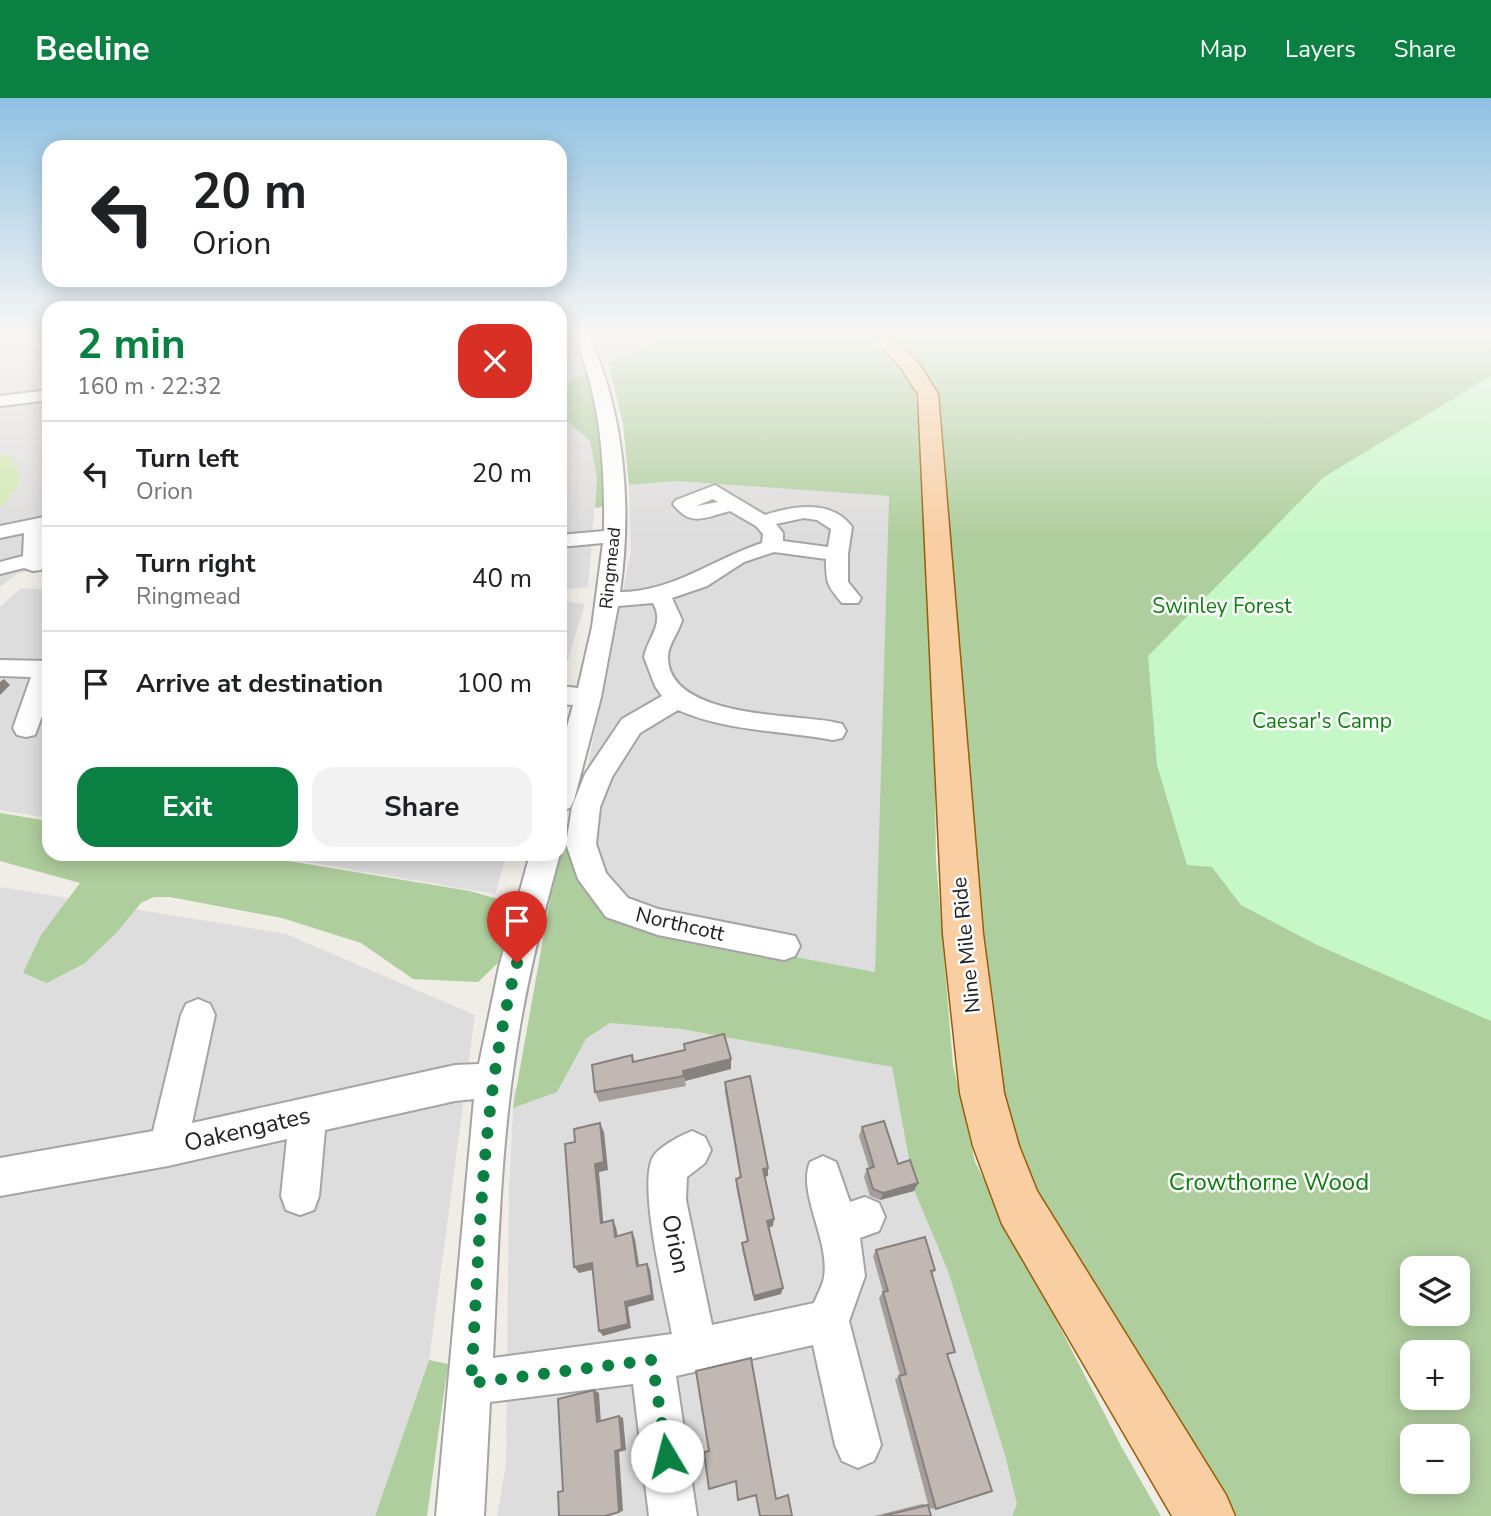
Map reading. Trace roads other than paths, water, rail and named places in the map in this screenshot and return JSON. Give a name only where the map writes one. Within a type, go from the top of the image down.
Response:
[{"type":"main road","name":"Nine Mile Ride","points":[[929,402],[963,934],[982,1093],[996,1146],[1019,1206],[1205,1516]]},
{"type":"street","name":"Ringmead","points":[[567,775],[589,696],[609,599],[616,489],[604,402]]},
{"type":"street","points":[[733,504],[763,522],[773,533],[772,546]]},
{"type":"street","points":[[763,522],[789,512],[830,516],[842,527],[837,554],[838,583],[850,598]]},
{"type":"street","points":[[0,532],[42,524],[34,562],[0,568]]},
{"type":"street","points":[[567,540],[615,536]]},
{"type":"street","points":[[609,599],[659,595],[699,581],[737,558],[772,546],[837,554]]},
{"type":"street","points":[[659,595],[670,612],[671,621],[658,644],[656,662],[661,678],[677,699],[710,713],[743,722],[822,722]]},
{"type":"street","points":[[0,668],[42,669]]},
{"type":"street","points":[[26,727],[42,685]]},
{"type":"street","points":[[567,695],[589,696]]},
{"type":"street","name":"Northcott","points":[[677,699],[631,726],[599,774],[586,807],[581,844],[593,879],[617,908],[658,922],[753,930],[784,946]]},
{"type":"street","points":[[460,1516],[483,1201],[495,1080],[511,986],[543,861]]},
{"type":"street","points":[[168,1147],[198,1015]]},
{"type":"street","name":"Oakengates","points":[[0,1177],[168,1147],[455,1083],[495,1080]]},
{"type":"street","points":[[300,1196],[308,1115]]},
{"type":"street","name":"Orion","points":[[692,1150],[668,1168],[667,1200],[696,1349]]},
{"type":"street","points":[[823,1175],[851,1221],[845,1276],[828,1321],[858,1445]]},
{"type":"street","points":[[471,1383],[652,1360],[828,1321]]},
{"type":"street","points":[[652,1360],[674,1516]]},
{"type":"park label","name":"Swinley Forest","points":[[1222,606]]},
{"type":"park label","name":"Caesar's Camp","points":[[1322,721]]},
{"type":"park label","name":"Crowthorne Wood","points":[[1269,1182]]}]
